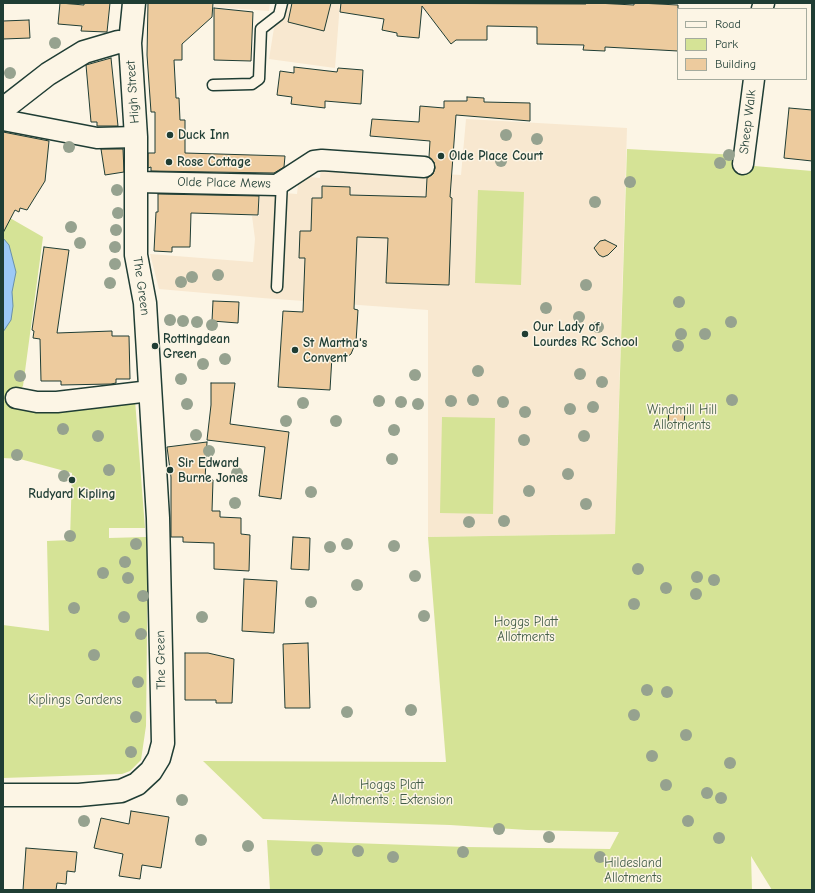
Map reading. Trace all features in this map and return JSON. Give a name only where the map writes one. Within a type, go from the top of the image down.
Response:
[{"type":"main road","name":"High Street","points":[[134,3],[130,43],[136,137],[137,182]]},
{"type":"main road","points":[[3,109],[48,74],[84,52],[118,42],[130,43]]},
{"type":"main road","name":"The Green","points":[[3,795],[79,795],[121,791],[137,784],[146,777],[156,764],[163,743],[158,518],[145,303],[136,255],[137,182]]},
{"type":"street","name":"Sheep Walk","points":[[743,164],[754,80]]},
{"type":"street","points":[[3,120],[98,138],[136,137]]},
{"type":"street","name":"Olde Place Mews","points":[[137,182],[277,185],[314,161],[424,167]]},
{"type":"street","points":[[16,398],[37,394],[78,401],[150,391]]},
{"type":"lane","points":[[213,85],[252,84],[259,79],[261,29],[280,14],[282,3]]},
{"type":"lane","points":[[277,287],[282,181]]},
{"type":"shaded area","points":[[215,3],[270,3],[269,11],[214,7]]},
{"type":"shaded area","points":[[278,3],[340,3],[335,68],[269,59]]},
{"type":"shaded area","name":"Our Lady of Lourdes RC School","points":[[466,119],[627,128],[615,534],[428,537],[428,310],[159,289],[150,254],[253,262],[255,239],[252,216],[259,216],[260,191],[297,194],[299,176],[320,178],[321,167],[461,175]]},
{"type":"green space","points":[[627,149],[737,155],[743,165],[812,171],[812,890],[772,890],[751,856],[752,890],[270,890],[267,840],[466,847],[610,849],[619,832],[527,830],[450,825],[263,819],[203,761],[446,762],[428,537],[615,534]]},
{"type":"green space","points":[[478,190],[524,192],[521,285],[475,283]]},
{"type":"green space","name":"Kiplings Gardens","points":[[3,214],[43,237],[23,386],[9,402],[135,400],[145,528],[109,528],[109,538],[146,537],[148,541],[146,726],[141,760],[130,771],[122,774],[3,778],[3,625],[49,631],[47,541],[70,540],[72,473],[20,459],[3,458]]},
{"type":"green space","points":[[442,417],[495,418],[493,514],[440,513]]},
{"type":"water","points":[[3,238],[9,245],[16,272],[12,292],[13,306],[11,320],[3,332]]},
{"type":"building","points":[[60,3],[84,5],[84,3],[110,3],[107,32],[81,31],[82,26],[58,24]]},
{"type":"building","points":[[148,3],[213,3],[212,17],[182,44],[182,60],[174,60],[176,98],[179,98],[180,120],[185,120],[185,153],[285,156],[284,167],[274,173],[151,171],[151,167],[148,168],[148,153],[155,153],[155,112],[151,112],[147,55]]},
{"type":"building","points":[[292,3],[331,3],[324,31],[288,22]]},
{"type":"building","points":[[341,3],[596,3],[634,5],[634,3],[639,3],[678,5],[677,51],[605,47],[605,51],[583,50],[584,45],[537,44],[537,27],[487,26],[487,40],[456,40],[451,44],[422,6],[419,38],[397,36],[397,33],[382,30],[384,19],[340,12]]},
{"type":"building","points":[[214,8],[253,12],[251,61],[214,60]]},
{"type":"building","points":[[29,20],[30,38],[3,39],[3,21]]},
{"type":"building","points":[[111,58],[118,126],[97,126],[97,122],[91,122],[86,65]]},
{"type":"building","points":[[294,67],[337,72],[338,68],[363,70],[361,104],[325,101],[325,108],[291,104],[292,97],[277,95],[280,71],[294,73]]},
{"type":"building","points":[[467,97],[484,98],[484,102],[530,103],[530,121],[456,115],[450,197],[452,198],[449,285],[386,283],[388,238],[357,237],[354,309],[358,310],[356,342],[351,354],[347,357],[332,356],[330,390],[278,387],[283,311],[303,312],[305,258],[299,258],[300,231],[311,231],[312,198],[322,198],[322,186],[350,187],[350,195],[426,197],[427,178],[433,174],[435,168],[434,162],[429,157],[430,141],[370,136],[372,119],[419,122],[420,106],[444,108],[444,101],[467,101]]},
{"type":"building","points":[[789,108],[812,110],[812,161],[784,158]]},
{"type":"building","points":[[3,132],[49,141],[45,181],[27,210],[20,208],[19,212],[15,210],[3,233]]},
{"type":"building","points":[[101,149],[123,149],[124,172],[105,175]]},
{"type":"building","points":[[158,194],[259,196],[258,215],[191,213],[190,247],[172,247],[172,252],[154,251],[156,212],[158,212]]},
{"type":"building","points":[[605,240],[617,246],[608,255],[603,257],[599,255],[594,248],[600,241]]},
{"type":"building","points":[[44,247],[69,250],[57,333],[112,331],[112,336],[129,336],[130,379],[116,379],[116,383],[111,384],[61,385],[61,381],[41,381],[40,339],[33,338],[34,331],[32,330]]},
{"type":"building","points":[[213,301],[239,302],[238,323],[212,321]]},
{"type":"building","points":[[211,383],[235,383],[230,424],[289,432],[281,499],[259,496],[265,447],[207,440],[211,405]]},
{"type":"building","points":[[669,408],[685,410],[684,425],[668,425]]},
{"type":"building","points":[[207,442],[205,480],[213,480],[212,511],[220,511],[220,517],[241,518],[241,534],[250,535],[249,571],[214,569],[214,543],[183,542],[183,537],[171,537],[171,477],[167,447]]},
{"type":"building","points":[[293,537],[310,538],[309,570],[291,569]]},
{"type":"building","points":[[244,579],[277,581],[274,633],[242,631]]},
{"type":"building","points":[[308,643],[310,708],[285,708],[283,644]]},
{"type":"building","points":[[185,653],[208,653],[234,659],[232,703],[216,703],[216,700],[185,700]]},
{"type":"building","points":[[131,811],[169,817],[161,868],[142,865],[140,879],[119,876],[123,854],[94,848],[101,818],[129,824]]},
{"type":"building","points":[[26,848],[77,852],[75,872],[67,871],[66,884],[57,883],[56,890],[23,890]]},
{"type":"place","name":"Duck Inn","points":[[170,135]]},
{"type":"place","name":"Olde Place Court","points":[[441,156]]},
{"type":"place","name":"Rose Cottage","points":[[169,162]]},
{"type":"place","name":"Our Lady of Lourdes RC School","points":[[525,334]]},
{"type":"place","name":"Rottingdean Green","points":[[155,346]]},
{"type":"place","name":"St Martha's Convent","points":[[295,350]]},
{"type":"place","name":"Sir Edward Burne Jones","points":[[170,470]]},
{"type":"place","name":"Rudyard Kipling","points":[[72,480]]},
{"type":"park label","name":"Windmill Hill Allotments","points":[[682,418]]},
{"type":"park label","name":"Hoggs Platt Allotments","points":[[526,630]]},
{"type":"park label","name":"Hoggs Platt Allotments : Extension","points":[[392,792]]},
{"type":"park label","name":"Hildesland Allotments","points":[[633,870]]}]
